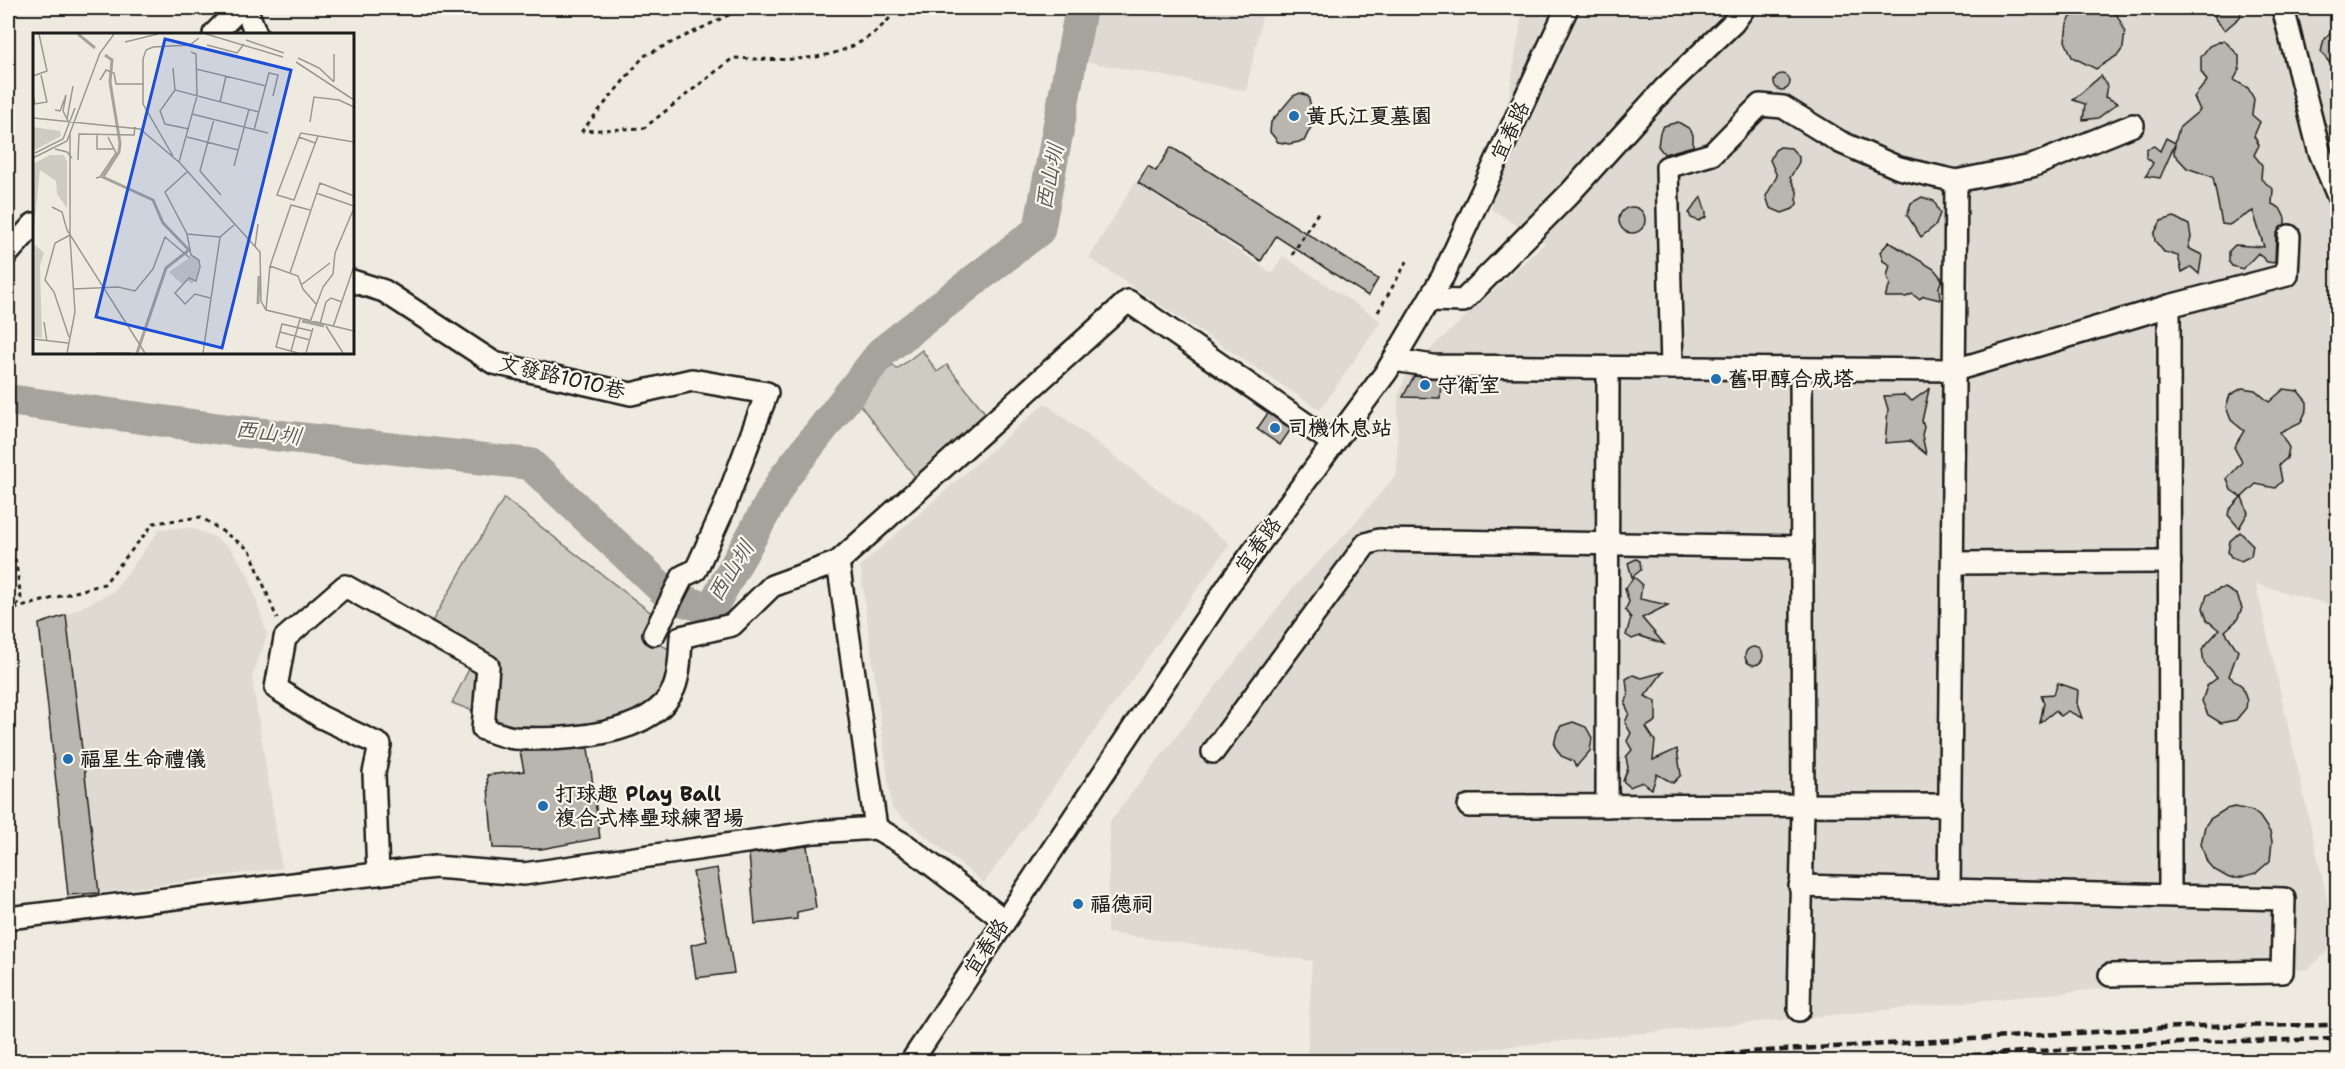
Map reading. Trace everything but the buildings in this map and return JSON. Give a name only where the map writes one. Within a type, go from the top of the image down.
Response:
[{"type":"street","points":[[215,33],[240,8]]},
{"type":"street","points":[[246,8],[256,33]]},
{"type":"street","name":"宜春路","points":[[911,1062],[1230,583],[1394,360],[1431,300],[1567,8]]},
{"type":"street","points":[[1431,300],[1463,301],[1570,193],[1665,88],[1733,23],[1744,8]]},
{"type":"street","points":[[2283,8],[2319,150],[2337,196]]},
{"type":"street","points":[[1672,368],[1667,167],[1713,154],[1760,105],[1783,107],[1840,142],[1899,168],[1956,182],[2032,166],[2133,125]]},
{"type":"street","points":[[1949,890],[1956,182]]},
{"type":"street","points":[[8,253],[33,225]]},
{"type":"street","points":[[1394,360],[1433,366],[1955,370],[2169,306],[2287,275],[2289,236]]},
{"type":"street","name":"文發路1010巷","points":[[354,282],[384,291],[494,363],[631,394],[692,380],[766,393],[724,508],[701,560],[696,570],[684,576],[654,634]]},
{"type":"street","points":[[378,874],[374,773],[380,745],[321,717],[276,688],[285,638],[345,586],[488,666],[483,729],[513,738],[603,733],[638,723],[659,709],[674,688],[681,637],[732,625],[772,586],[838,562],[1128,302],[1333,443]]},
{"type":"street","points":[[2169,306],[2170,894]]},
{"type":"street","points":[[1607,806],[1608,368]]},
{"type":"street","points":[[1799,1010],[1803,805],[1801,369]]},
{"type":"street","points":[[1213,753],[1366,544],[1379,540],[1802,548]]},
{"type":"street","points":[[838,562],[876,828]]},
{"type":"street","points":[[1953,563],[2169,562]]},
{"type":"street","points":[[1469,806],[1951,805]]},
{"type":"street","points":[[8,918],[435,867],[524,874],[815,832],[876,828],[907,846],[1004,920]]},
{"type":"street","points":[[1800,886],[2170,894],[2284,899],[2282,972],[2110,975]]},
{"type":"path","points":[[791,8],[739,10],[644,56],[582,131],[644,128],[733,58],[798,61],[849,50],[883,28],[898,8]]},
{"type":"path","points":[[1292,255],[1319,212]]},
{"type":"path","points":[[1378,312],[1409,258]]},
{"type":"path","points":[[14,609],[104,584],[154,523],[201,518],[250,550],[285,638]]},
{"type":"path","points":[[8,555],[15,557],[21,598],[8,621]]},
{"type":"shaded area","points":[[1089,8],[1264,8],[1246,91],[1077,60]]},
{"type":"shaded area","points":[[1523,8],[2337,8],[2337,607],[2256,584],[2337,943],[2308,969],[1356,1061],[1307,1062],[1312,961],[1107,933],[1110,821],[1293,588],[1348,531],[1397,474],[1398,397],[1408,370],[1545,243],[1491,209]]},
{"type":"shaded area","points":[[1135,182],[1272,273],[1283,256],[1381,321],[1320,410],[1089,258]]},
{"type":"shaded area","points":[[922,350],[937,372],[947,365],[990,419],[918,481],[854,397],[893,365],[897,369]]},
{"type":"shaded area","points":[[1045,403],[1230,544],[984,883],[892,809],[860,566]]},
{"type":"shaded area","points":[[504,498],[654,615],[643,636],[671,650],[664,693],[651,708],[585,732],[524,730],[452,703],[477,653],[431,623]]},
{"type":"shaded area","points":[[192,528],[214,537],[230,548],[248,574],[267,635],[252,678],[282,868],[99,893],[66,615],[114,591],[160,529]]},
{"type":"waterway","name":"西山圳","points":[[8,400],[237,431],[530,464],[671,597],[711,609],[784,478],[882,352],[1039,230],[1081,8]]},
{"type":"railway","points":[[1672,1062],[1748,1052],[2196,1026],[2338,1025]]},
{"type":"railway","points":[[1851,1062],[2196,1042],[2338,1039]]},
{"type":"place","name":"黃氏江夏墓園","points":[[1294,116]]},
{"type":"place","name":"舊甲醇合成塔","points":[[1716,379]]},
{"type":"place","name":"守衛室","points":[[1425,385]]},
{"type":"place","name":"司機休息站","points":[[1275,428]]},
{"type":"place","name":"福星生命禮儀","points":[[68,759]]},
{"type":"place","name":"打球趣 Play Ball 複合式棒壘球練習場","points":[[543,806]]},
{"type":"place","name":"福德祠","points":[[1078,904]]}]
